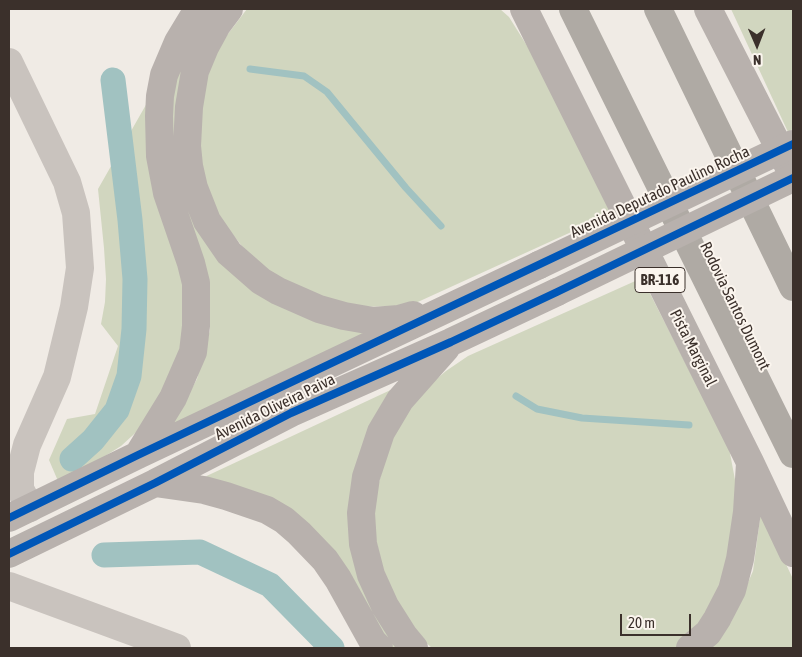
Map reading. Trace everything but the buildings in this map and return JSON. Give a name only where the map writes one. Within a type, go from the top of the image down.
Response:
[{"type":"highway","name":"Rodovia Santos Dumont","points":[[573,9],[793,454]]},
{"type":"highway","points":[[658,9],[793,287]]},
{"type":"main road","points":[[138,455],[173,398],[193,352],[196,326],[196,283],[167,193],[160,156],[159,116],[164,75],[178,42],[198,9]]},
{"type":"main road","points":[[229,9],[217,25],[195,71],[189,107],[186,146],[194,188],[207,221],[229,253],[261,281],[278,291],[319,309],[344,316],[373,321],[399,319],[456,304]]},
{"type":"main road","points":[[708,9],[793,176]]},
{"type":"main road","name":"Pista Marginal","points":[[524,11],[750,462],[793,553]]},
{"type":"main road","name":"Avenida Deputado Paulino Rocha","points":[[539,265],[793,144]]},
{"type":"main road","name":"Avenida Oliveira Paiva","points":[[9,554],[155,483],[291,413],[557,292],[793,176]]},
{"type":"main road","name":"Avenida Oliveira Paiva","points":[[19,513],[539,265]]},
{"type":"main road","points":[[414,648],[385,606],[371,575],[364,544],[361,513],[366,477],[381,432],[400,400],[450,342]]},
{"type":"main road","points":[[690,648],[708,633],[732,590],[740,559],[747,512],[750,462]]},
{"type":"main road","points":[[155,483],[204,490],[226,496],[267,510],[284,520],[325,560],[373,642],[379,648]]},
{"type":"street","points":[[9,62],[67,182],[76,213],[80,268],[74,307],[58,377],[27,445],[20,472],[19,513]]},
{"type":"street","points":[[9,586],[177,648]]},
{"type":"green space","points":[[209,9],[220,9],[194,46],[199,231],[370,331],[168,428],[197,379],[210,330],[208,284],[170,153],[174,82]]},
{"type":"green space","points":[[247,9],[500,9],[509,17],[541,68],[613,213],[409,306],[353,307],[299,293],[254,261],[217,215],[199,160],[202,87],[218,47]]},
{"type":"green space","points":[[731,9],[793,9],[793,129],[788,132]]},
{"type":"green space","points":[[147,103],[146,148],[155,195],[183,272],[187,315],[182,353],[143,426],[121,446],[99,460],[58,481],[49,460],[67,419],[95,414],[118,346],[101,324],[105,302],[106,279],[98,189]]},
{"type":"green space","points":[[642,278],[729,448],[739,501],[721,595],[679,648],[432,648],[422,639],[402,613],[378,557],[374,526],[375,497],[391,438],[406,413],[426,388],[468,356]]},
{"type":"green space","points":[[397,387],[358,465],[402,648],[394,648],[381,634],[349,576],[198,480]]},
{"type":"green space","points":[[761,511],[793,579],[793,648],[710,648],[731,622],[753,571]]},
{"type":"waterway","points":[[250,69],[304,76],[327,92],[406,188],[441,226]]},
{"type":"waterway","points":[[72,459],[93,440],[117,410],[129,376],[134,329],[135,279],[130,220],[113,80]]},
{"type":"waterway","points":[[516,396],[537,409],[582,418],[689,425]]},
{"type":"waterway","points":[[104,555],[200,552],[270,585],[332,648]]},
{"type":"cycle path","points":[[9,518],[793,144]]},
{"type":"cycle path","points":[[9,554],[155,483],[291,413],[451,342],[793,178]]}]
